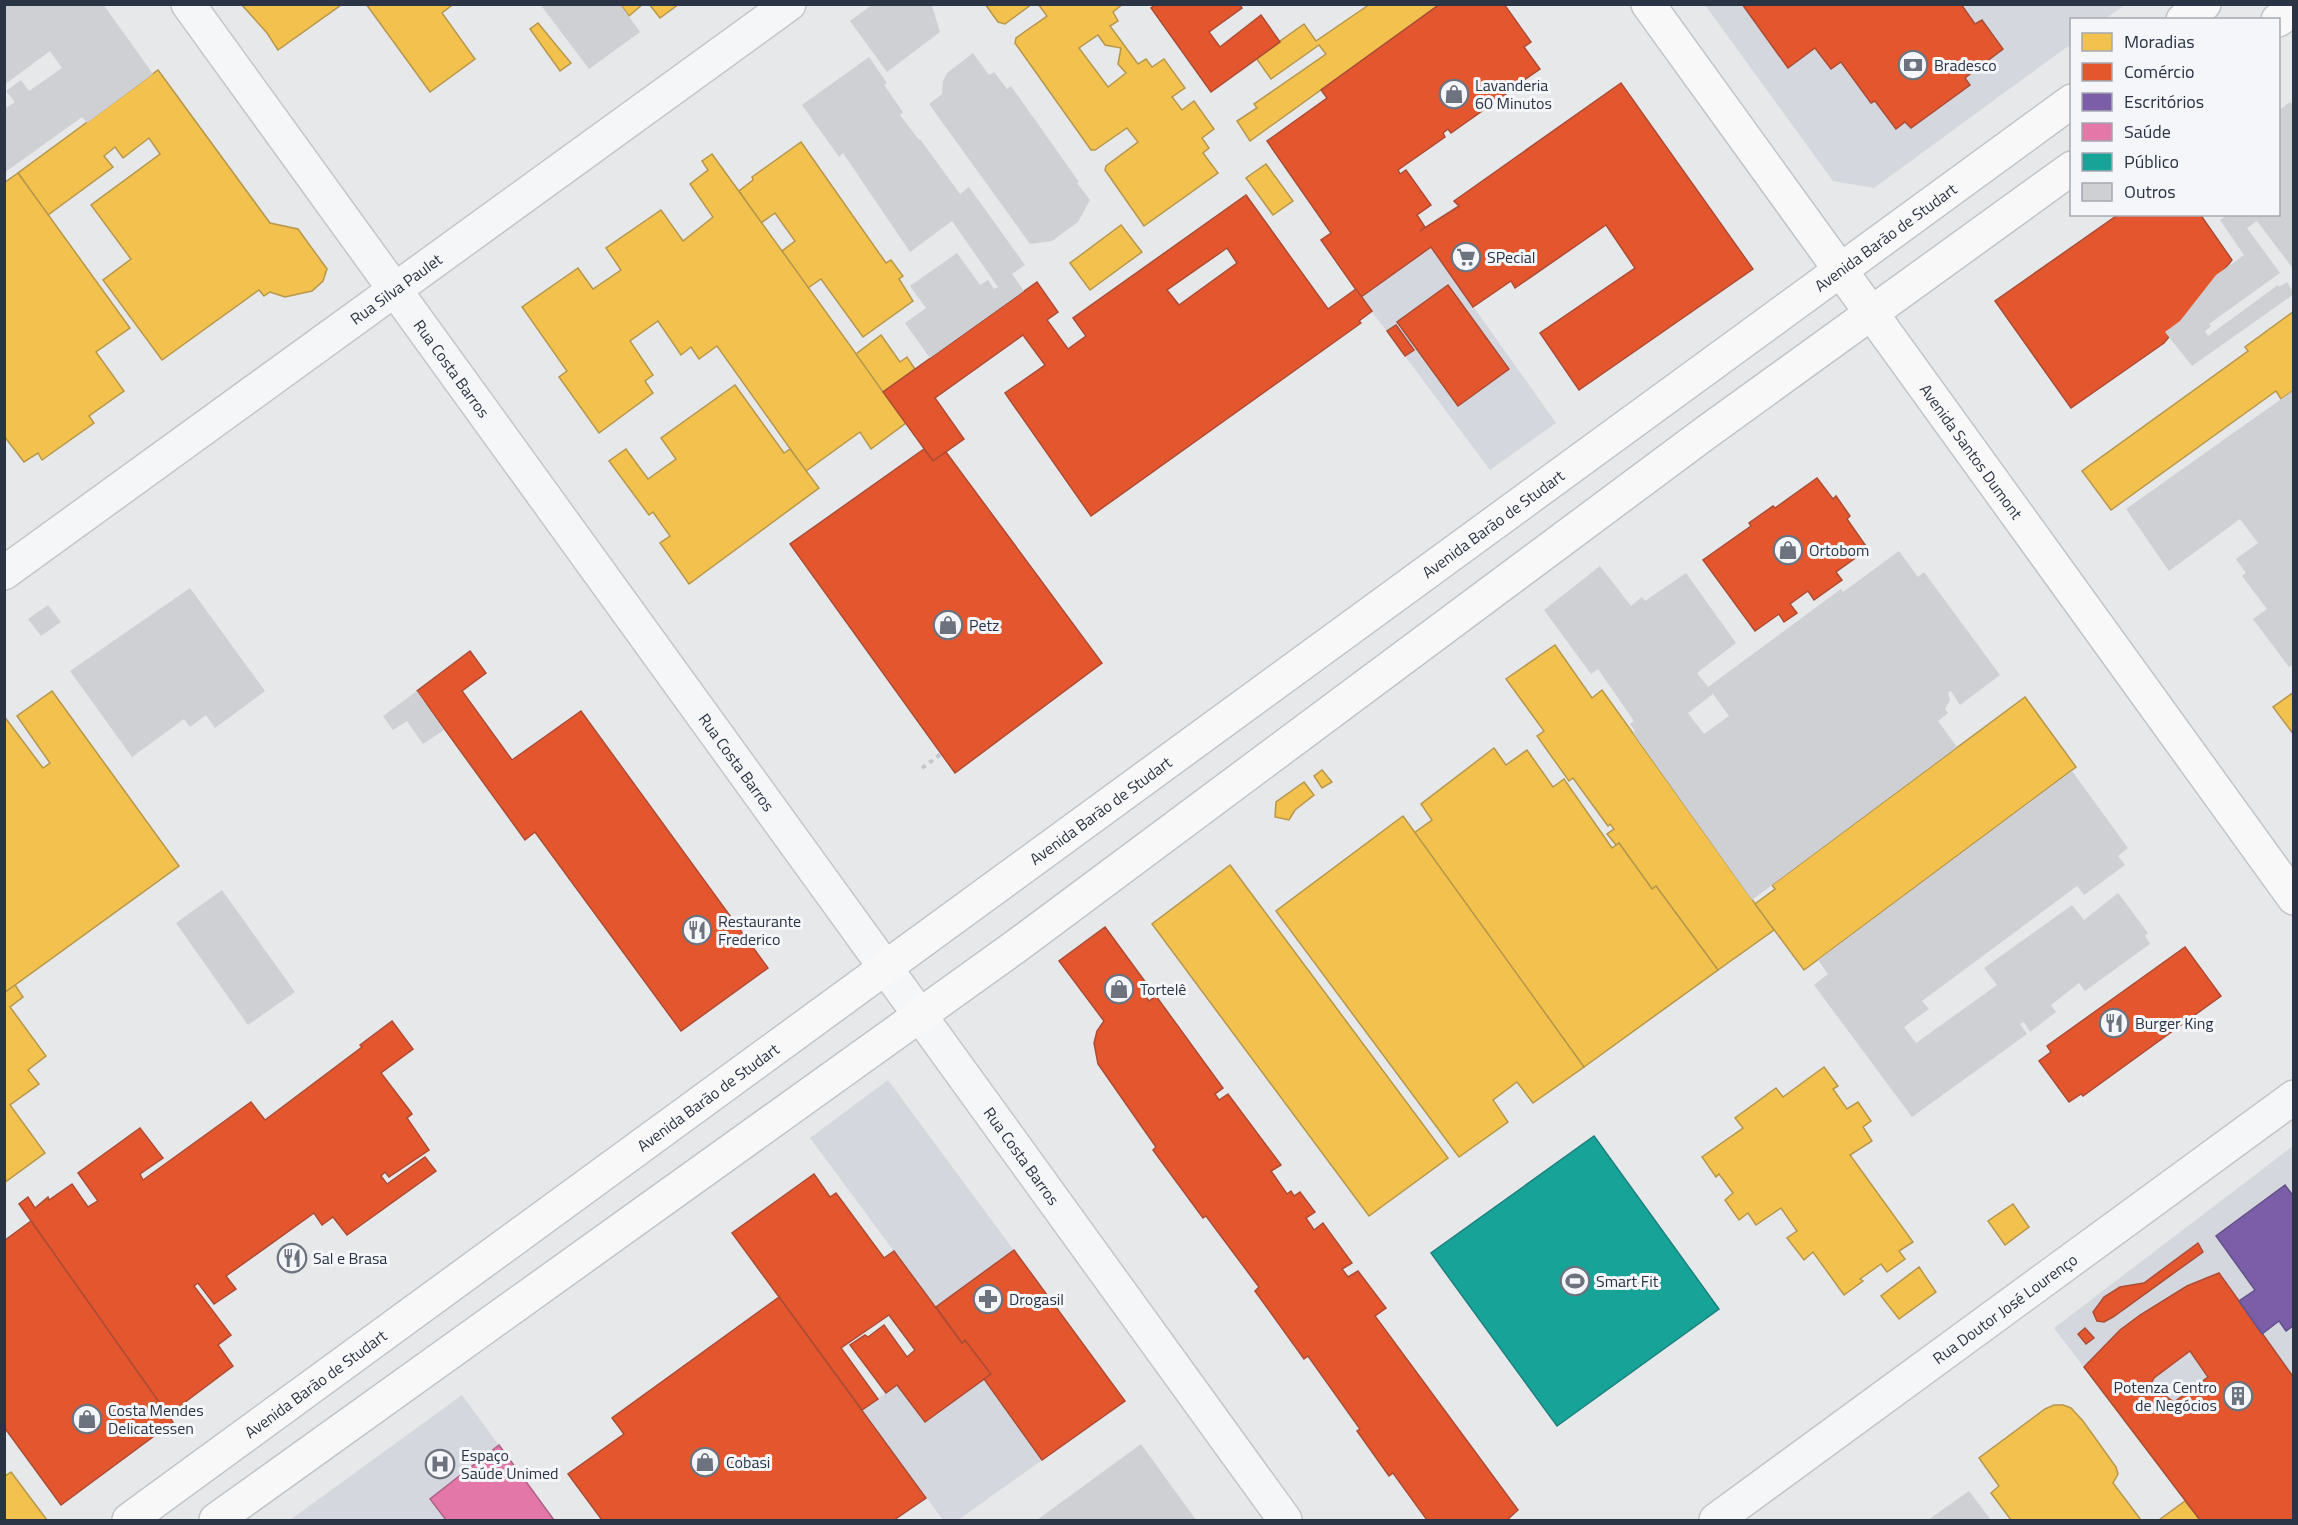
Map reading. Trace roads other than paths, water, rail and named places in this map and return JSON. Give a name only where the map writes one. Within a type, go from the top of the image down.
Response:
[{"type":"main road","name":"Avenida Santos Dumont","points":[[1648,4],[2294,898]]},
{"type":"main road","points":[[2186,18],[2204,4]]},
{"type":"main road","points":[[2280,19],[2294,9]]},
{"type":"main road","name":"Avenida Barão de Studart","points":[[129,1521],[2070,102]]},
{"type":"main road","points":[[216,1521],[918,1017],[1704,434],[2070,169]]},
{"type":"street","name":"Rua Costa Barros","points":[[188,4],[918,1017],[1285,1521]]},
{"type":"street","name":"Rua Silva Paulet","points":[[4,573],[789,4]]},
{"type":"street","name":"Rua Doutor José Lourenço","points":[[1716,1521],[2294,1097]]},
{"type":"place","name":"Bradesco","points":[[1913,65]]},
{"type":"place","name":"Lavanderia 60 Minutos","points":[[1454,94]]},
{"type":"place","name":"SPecial","points":[[1466,257]]},
{"type":"place","name":"Ortobom","points":[[1788,550]]},
{"type":"place","name":"Petz","points":[[948,625]]},
{"type":"place","name":"Restaurante Frederico","points":[[697,930]]},
{"type":"place","name":"Tortelê","points":[[1119,989]]},
{"type":"place","name":"Burger King","points":[[2114,1023]]},
{"type":"place","name":"Sal e Brasa","points":[[292,1258]]},
{"type":"place","name":"Smart Fit","points":[[1575,1281]]},
{"type":"place","name":"Drogasil","points":[[988,1299]]},
{"type":"place","name":"Potenza Centro de Negócios","points":[[2238,1396]]},
{"type":"place","name":"Costa Mendes Delicatessen","points":[[87,1419]]},
{"type":"place","name":"Cobasi","points":[[705,1462]]},
{"type":"place","name":"Espaço Saúde Unimed","points":[[440,1464]]}]
